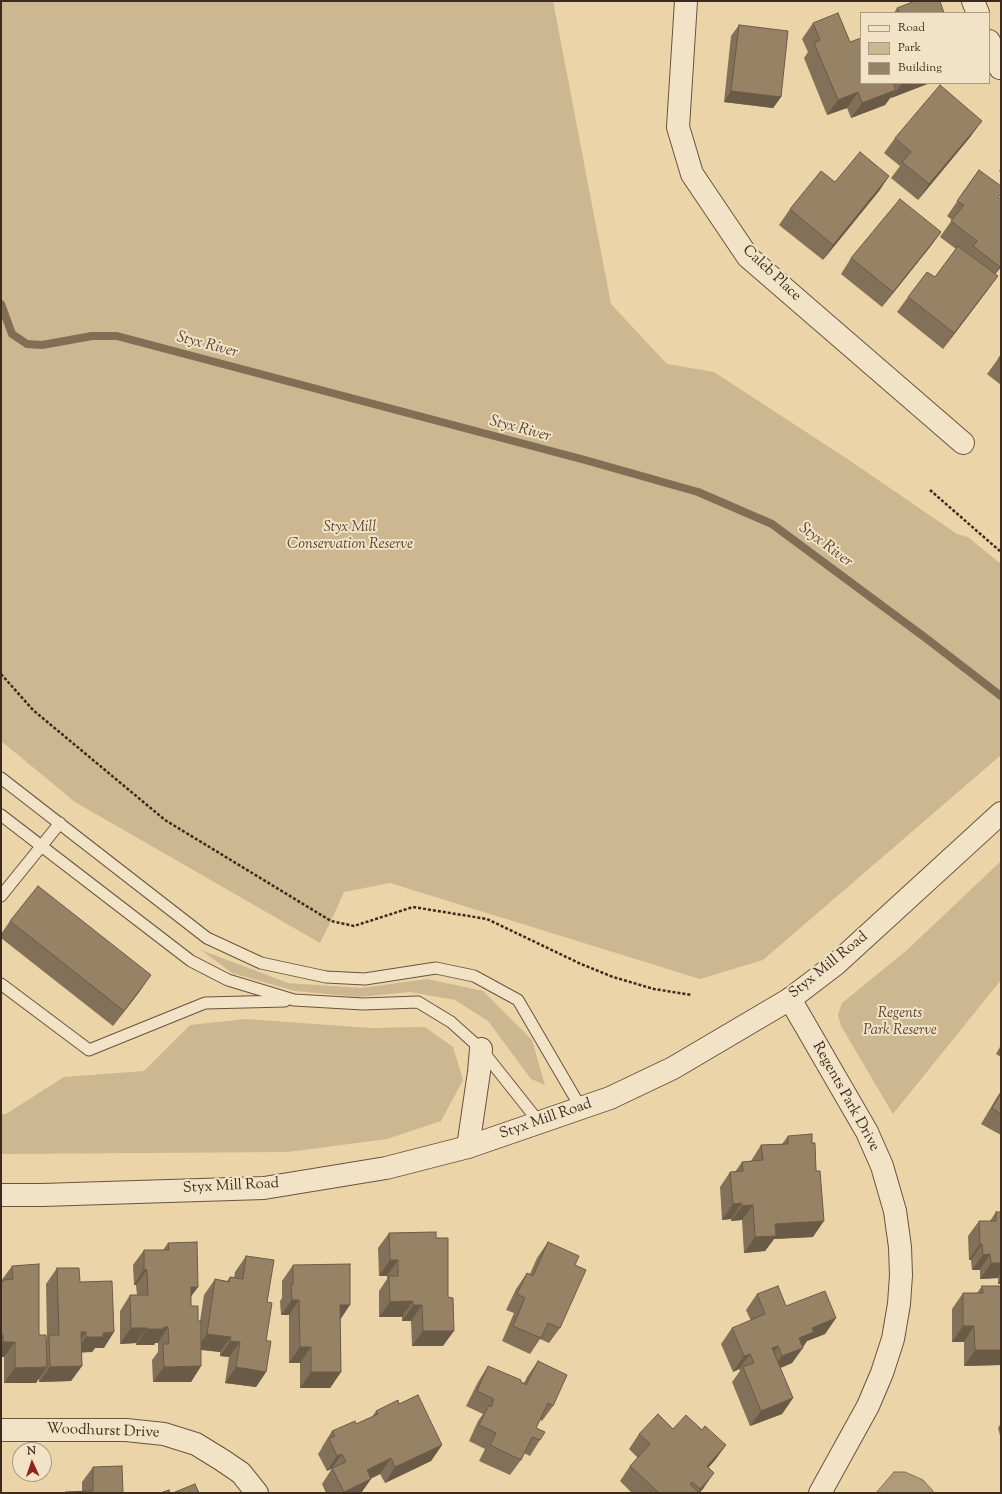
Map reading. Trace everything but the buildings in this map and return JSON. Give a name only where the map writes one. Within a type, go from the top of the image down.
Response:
[{"type":"street","name":"Caleb Place","points":[[686,1],[678,127],[692,174],[748,257],[963,443]]},
{"type":"street","points":[[973,1],[978,12]]},
{"type":"street","points":[[990,43],[1000,68]]},
{"type":"street","name":"Styx Mill Road","points":[[1,1195],[264,1188],[386,1168],[468,1146],[610,1098],[673,1068],[790,999],[836,964],[1001,813]]},
{"type":"street","name":"Regents Park Drive","points":[[790,999],[867,1132],[882,1166],[895,1211],[900,1247],[901,1275],[899,1304],[893,1339],[882,1373],[868,1406],[820,1493]]},
{"type":"street","points":[[468,1146],[481,1049]]},
{"type":"street","name":"Woodhurst Drive","points":[[1,1430],[126,1430],[164,1434],[196,1444],[222,1460],[241,1473],[257,1493]]},
{"type":"lane","points":[[1,778],[207,938],[261,963],[326,977],[365,978],[436,968],[474,976],[518,1000],[581,1108]]},
{"type":"lane","points":[[1,815],[191,961],[228,980],[294,1000]]},
{"type":"lane","points":[[1,896],[60,823]]},
{"type":"lane","points":[[1,984],[89,1050],[206,1003],[294,1000],[363,1004],[418,1002],[451,1022],[481,1049],[539,1122]]},
{"type":"path","points":[[930,490],[1001,552]]},
{"type":"path","points":[[1,674],[33,710],[165,820],[331,921],[354,926],[413,907],[487,918],[581,964],[613,977],[654,989],[692,995]]},
{"type":"green space","name":"Styx Mill Conservation Reserve","points":[[1,1],[553,1],[611,304],[667,364],[714,372],[849,460],[957,534],[968,537],[1001,564],[1001,755],[763,960],[700,979],[390,883],[344,892],[320,943],[75,802],[1,741]]},
{"type":"green space","name":"Regents Park Reserve","points":[[1001,861],[1001,980],[893,1114],[841,1026],[838,1015],[842,1003],[907,950]]},
{"type":"green space","points":[[201,950],[288,983],[361,988],[427,979],[483,991],[532,1040],[545,1085],[531,1079],[488,1021],[455,1000],[410,992],[358,997],[295,991],[232,973]]},
{"type":"green space","points":[[246,1019],[371,1028],[425,1027],[453,1047],[463,1080],[441,1121],[387,1139],[288,1152],[1,1154],[1,1114],[6,1114],[64,1077],[144,1071],[190,1025]]},
{"type":"shaded area","points":[[894,1472],[905,1472],[923,1480],[933,1491],[933,1493],[876,1493]]},
{"type":"waterway","name":"Styx River","points":[[1,304],[12,334],[27,344],[42,345],[92,336],[117,336],[585,460],[698,492],[772,524],[1001,696]]}]
